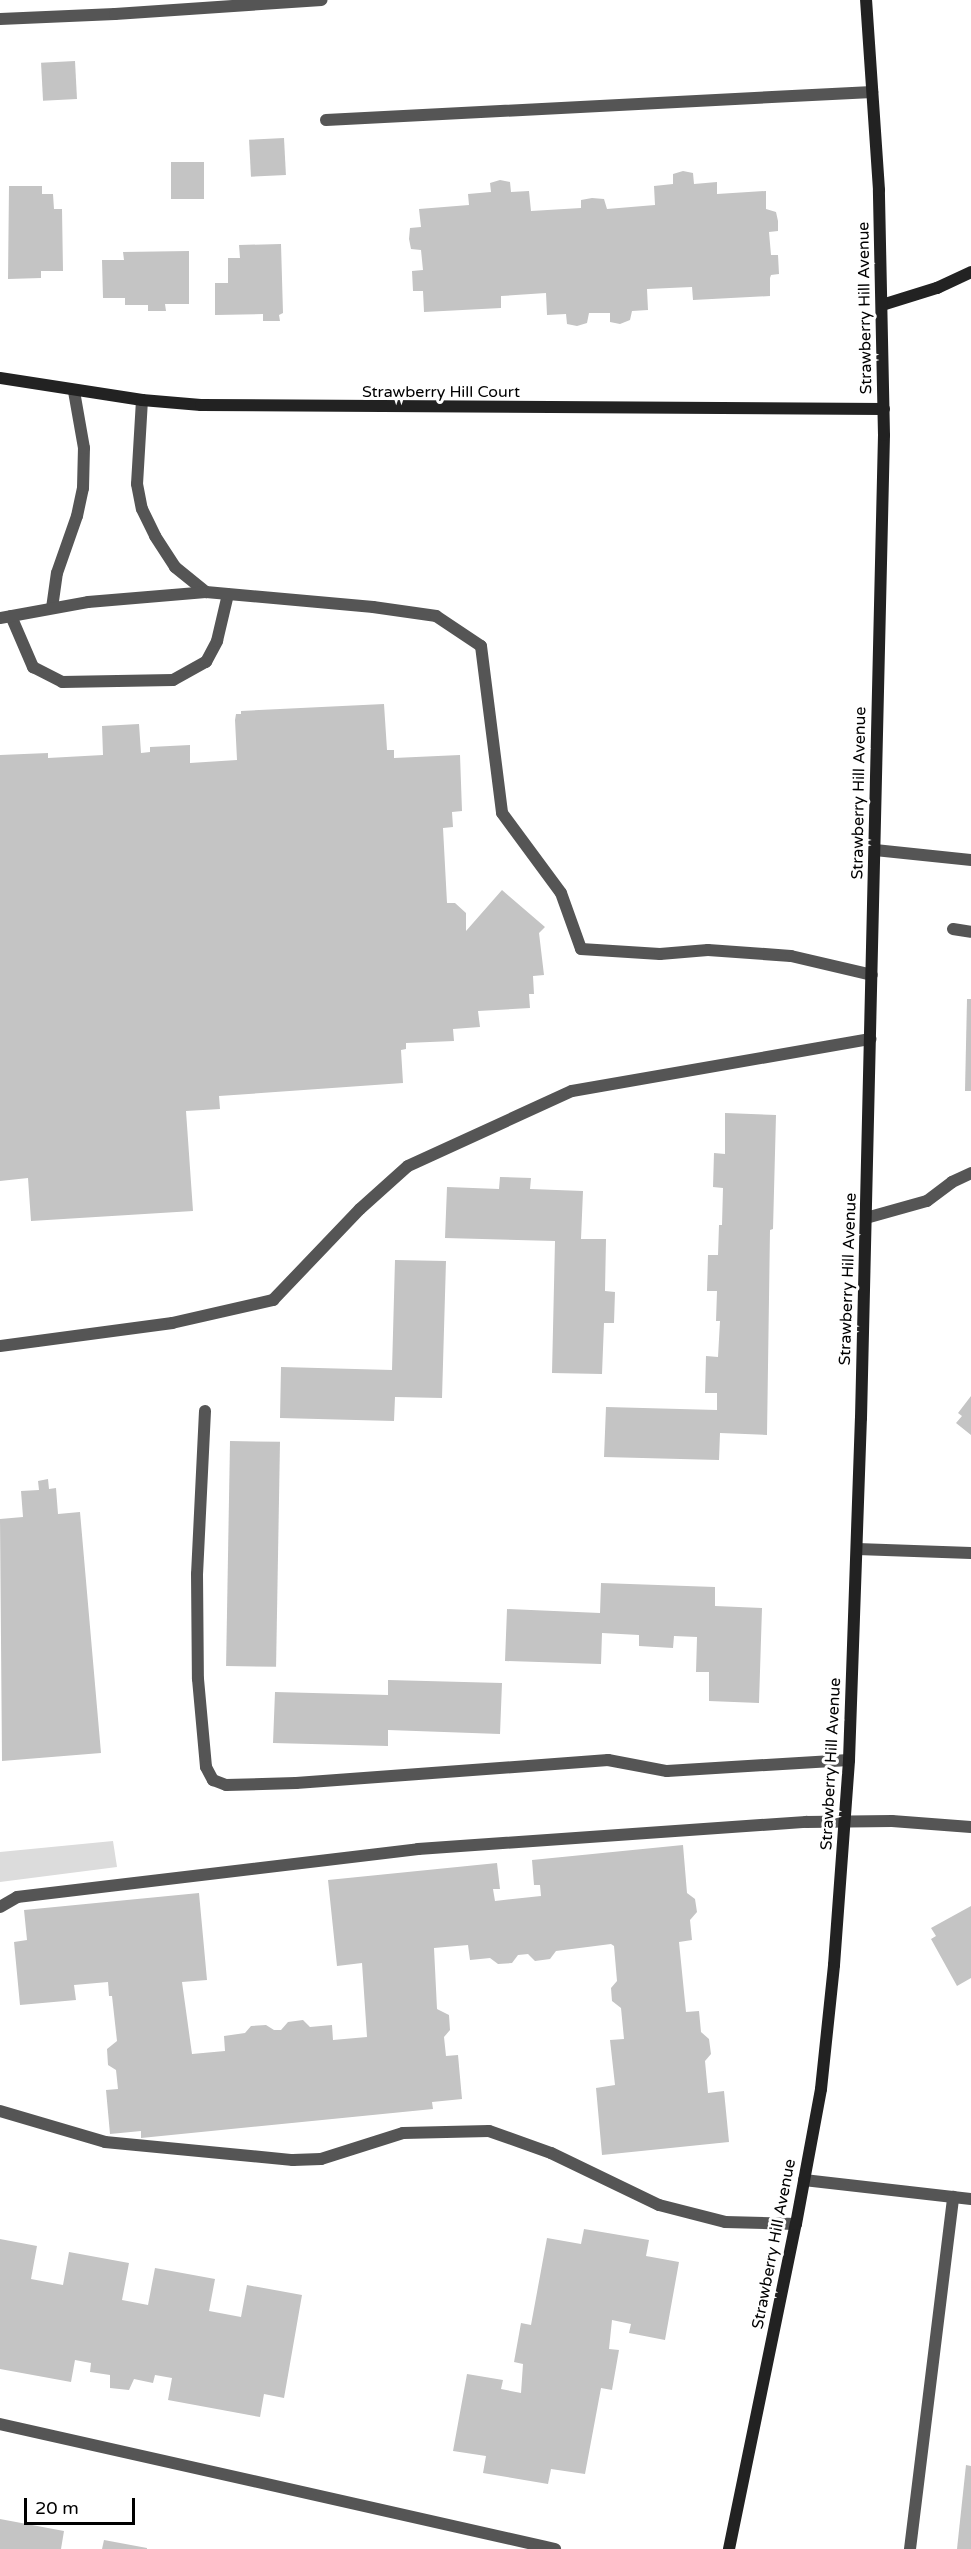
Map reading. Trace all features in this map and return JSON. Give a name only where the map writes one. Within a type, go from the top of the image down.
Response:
[{"type":"main road","name":"Strawberry Hill Avenue","points":[[729,2549],[796,2224],[821,2089],[849,1760],[866,1218],[884,409],[879,190],[866,0]]},
{"type":"main road","points":[[882,305],[937,288],[971,272]]},
{"type":"main road","name":"Strawberry Hill Court","points":[[0,378],[142,400],[284,408],[884,409]]},
{"type":"street","points":[[0,19],[148,6],[322,0]]},
{"type":"street","points":[[326,120],[872,92]]},
{"type":"street","points":[[52,608],[57,573],[77,516],[83,488],[84,448],[74,391]]},
{"type":"street","points":[[142,400],[137,484],[142,509],[155,536],[175,567],[206,592]]},
{"type":"street","points":[[228,594],[217,641],[206,662],[173,680],[62,682],[33,668],[5,617],[88,602],[206,592],[373,607],[436,616],[482,646],[502,813],[561,893],[581,949],[660,954],[708,950],[771,954],[791,956],[872,975]]},
{"type":"street","points":[[875,850],[971,860]]},
{"type":"street","points":[[953,928],[971,932]]},
{"type":"street","points":[[0,1346],[172,1323],[273,1300],[360,1209],[408,1166],[572,1091],[870,1039]]},
{"type":"street","points":[[866,1218],[927,1201],[952,1182],[971,1173]]},
{"type":"street","points":[[205,1411],[197,1574],[198,1678],[206,1767],[213,1780],[226,1785],[296,1783],[608,1760],[667,1771],[849,1760]]},
{"type":"street","points":[[857,1549],[971,1553]]},
{"type":"street","points":[[0,1907],[16,1897],[418,1849],[845,1822],[892,1821],[971,1827]]},
{"type":"street","points":[[0,2110],[105,2142],[293,2160],[321,2159],[403,2133],[489,2131],[551,2153],[659,2205],[725,2222],[796,2224]]},
{"type":"street","points":[[804,2180],[971,2199]]},
{"type":"street","points":[[910,2549],[953,2197]]},
{"type":"street","points":[[0,2424],[555,2549]]},
{"type":"shaded area","points":[[113,1841],[117,1867],[0,1882],[0,1852]]},
{"type":"building","points":[[75,61],[77,99],[43,101],[41,63]]},
{"type":"building","points":[[284,138],[286,175],[251,177],[249,140]]},
{"type":"building","points":[[171,162],[204,162],[204,199],[171,199]]},
{"type":"building","points":[[683,171],[693,173],[694,184],[717,182],[717,194],[766,191],[766,209],[776,212],[778,221],[778,231],[769,232],[771,255],[778,255],[779,274],[771,275],[770,296],[693,300],[692,287],[647,289],[648,310],[632,311],[630,320],[620,324],[610,322],[610,313],[589,313],[587,323],[577,326],[567,324],[566,314],[547,315],[546,293],[501,296],[501,308],[424,312],[423,291],[413,291],[412,271],[423,270],[421,250],[411,249],[409,239],[410,228],[421,227],[419,209],[469,205],[468,194],[491,192],[490,183],[500,180],[510,182],[511,192],[529,191],[531,211],[581,208],[581,200],[592,198],[604,199],[607,209],[655,205],[654,186],[673,184],[673,174]]},
{"type":"building","points":[[9,186],[42,186],[42,194],[53,194],[54,209],[62,209],[63,271],[41,271],[41,278],[8,279]]},
{"type":"building","points":[[281,244],[283,313],[279,315],[280,321],[263,321],[263,314],[215,315],[215,283],[228,283],[228,258],[240,258],[239,245]]},
{"type":"building","points":[[189,251],[189,304],[165,304],[166,311],[148,311],[148,305],[125,305],[125,298],[103,298],[102,260],[124,260],[123,252]]},
{"type":"building","points":[[384,704],[387,750],[394,750],[394,758],[460,755],[462,811],[452,812],[453,827],[443,828],[447,903],[455,903],[466,913],[466,931],[502,890],[545,927],[539,933],[544,975],[533,976],[534,994],[529,994],[530,1008],[478,1011],[480,1027],[453,1029],[454,1041],[406,1043],[406,1049],[401,1050],[403,1083],[219,1096],[220,1109],[186,1111],[193,1211],[31,1221],[28,1178],[0,1181],[0,755],[48,753],[48,758],[103,755],[102,726],[139,724],[141,753],[150,752],[150,747],[190,745],[190,763],[237,760],[235,720],[236,714],[241,714],[241,711]]},
{"type":"building","points":[[967,999],[971,999],[971,1091],[965,1091]]},
{"type":"building","points":[[725,1113],[776,1115],[773,1229],[770,1230],[767,1435],[720,1433],[719,1460],[604,1457],[606,1407],[717,1410],[717,1393],[705,1393],[706,1356],[718,1357],[720,1321],[716,1321],[717,1291],[707,1291],[708,1255],[718,1255],[719,1225],[722,1225],[723,1188],[713,1187],[714,1153],[725,1154]]},
{"type":"building","points":[[500,1177],[531,1178],[530,1189],[583,1191],[581,1239],[606,1239],[605,1291],[615,1292],[614,1323],[604,1323],[602,1374],[552,1373],[555,1241],[445,1238],[447,1187],[499,1189]]},
{"type":"building","points":[[395,1260],[446,1261],[442,1398],[395,1397],[394,1421],[280,1418],[281,1367],[392,1370]]},
{"type":"building","points":[[971,1396],[971,1435],[956,1423],[962,1416],[958,1413]]},
{"type":"building","points":[[230,1441],[280,1442],[276,1667],[226,1666]]},
{"type":"building","points":[[48,1479],[49,1489],[56,1488],[58,1514],[80,1512],[101,1753],[2,1761],[0,1519],[23,1517],[21,1491],[39,1490],[38,1481]]},
{"type":"building","points":[[601,1583],[715,1587],[715,1606],[762,1608],[759,1703],[709,1701],[709,1672],[696,1672],[697,1637],[674,1636],[673,1648],[639,1646],[639,1635],[602,1633],[601,1664],[505,1661],[507,1609],[600,1613]]},
{"type":"building","points":[[388,1680],[502,1683],[500,1734],[388,1730],[388,1746],[273,1743],[275,1692],[388,1695]]},
{"type":"building","points":[[683,1845],[687,1893],[695,1899],[697,1912],[690,1920],[692,1940],[679,1942],[686,2012],[699,2011],[701,2032],[709,2039],[711,2054],[705,2061],[708,2093],[724,2091],[729,2142],[602,2155],[596,2088],[615,2085],[610,2040],[624,2039],[621,2008],[612,2001],[611,1988],[617,1981],[614,1946],[611,1944],[556,1951],[550,1959],[535,1961],[528,1954],[518,1955],[512,1963],[498,1964],[490,1958],[470,1960],[468,1945],[434,1948],[437,2009],[449,2015],[450,2030],[444,2037],[446,2056],[458,2055],[462,2099],[432,2102],[433,2109],[141,2138],[141,2131],[110,2134],[106,2090],[118,2089],[116,2070],[108,2065],[107,2049],[117,2041],[112,1996],[109,1996],[108,1982],[74,1985],[76,2000],[20,2005],[14,1942],[27,1940],[24,1910],[199,1893],[207,1980],[182,1982],[192,2054],[225,2051],[224,2036],[245,2033],[251,2026],[266,2025],[274,2030],[281,2030],[288,2022],[303,2020],[310,2027],[332,2025],[333,2040],[367,2037],[362,1963],[337,1966],[328,1880],[497,1863],[500,1889],[493,1889],[495,1901],[541,1896],[540,1885],[534,1885],[532,1860]]},
{"type":"building","points":[[971,1906],[971,1978],[957,1986],[931,1939],[936,1936],[931,1928]]},
{"type":"building","points":[[584,2229],[649,2240],[646,2256],[679,2262],[665,2340],[629,2333],[631,2324],[612,2320],[609,2349],[619,2350],[612,2390],[601,2388],[585,2474],[551,2469],[548,2484],[483,2473],[486,2456],[453,2451],[467,2374],[503,2380],[501,2389],[521,2393],[523,2364],[514,2362],[521,2323],[531,2325],[547,2238],[581,2244]]},
{"type":"building","points":[[0,2239],[37,2246],[31,2279],[63,2285],[69,2252],[129,2263],[122,2300],[148,2305],[155,2268],[215,2279],[209,2311],[241,2317],[247,2285],[302,2295],[284,2398],[264,2394],[260,2417],[168,2400],[172,2378],[155,2375],[153,2383],[134,2379],[129,2390],[110,2388],[110,2375],[90,2372],[91,2363],[75,2360],[71,2382],[0,2369]]},
{"type":"building","points":[[966,2465],[971,2466],[971,2549],[957,2549]]},
{"type":"building","points":[[0,2519],[64,2531],[61,2549],[0,2549]]},
{"type":"building","points":[[104,2540],[147,2548],[147,2549],[102,2549]]}]
